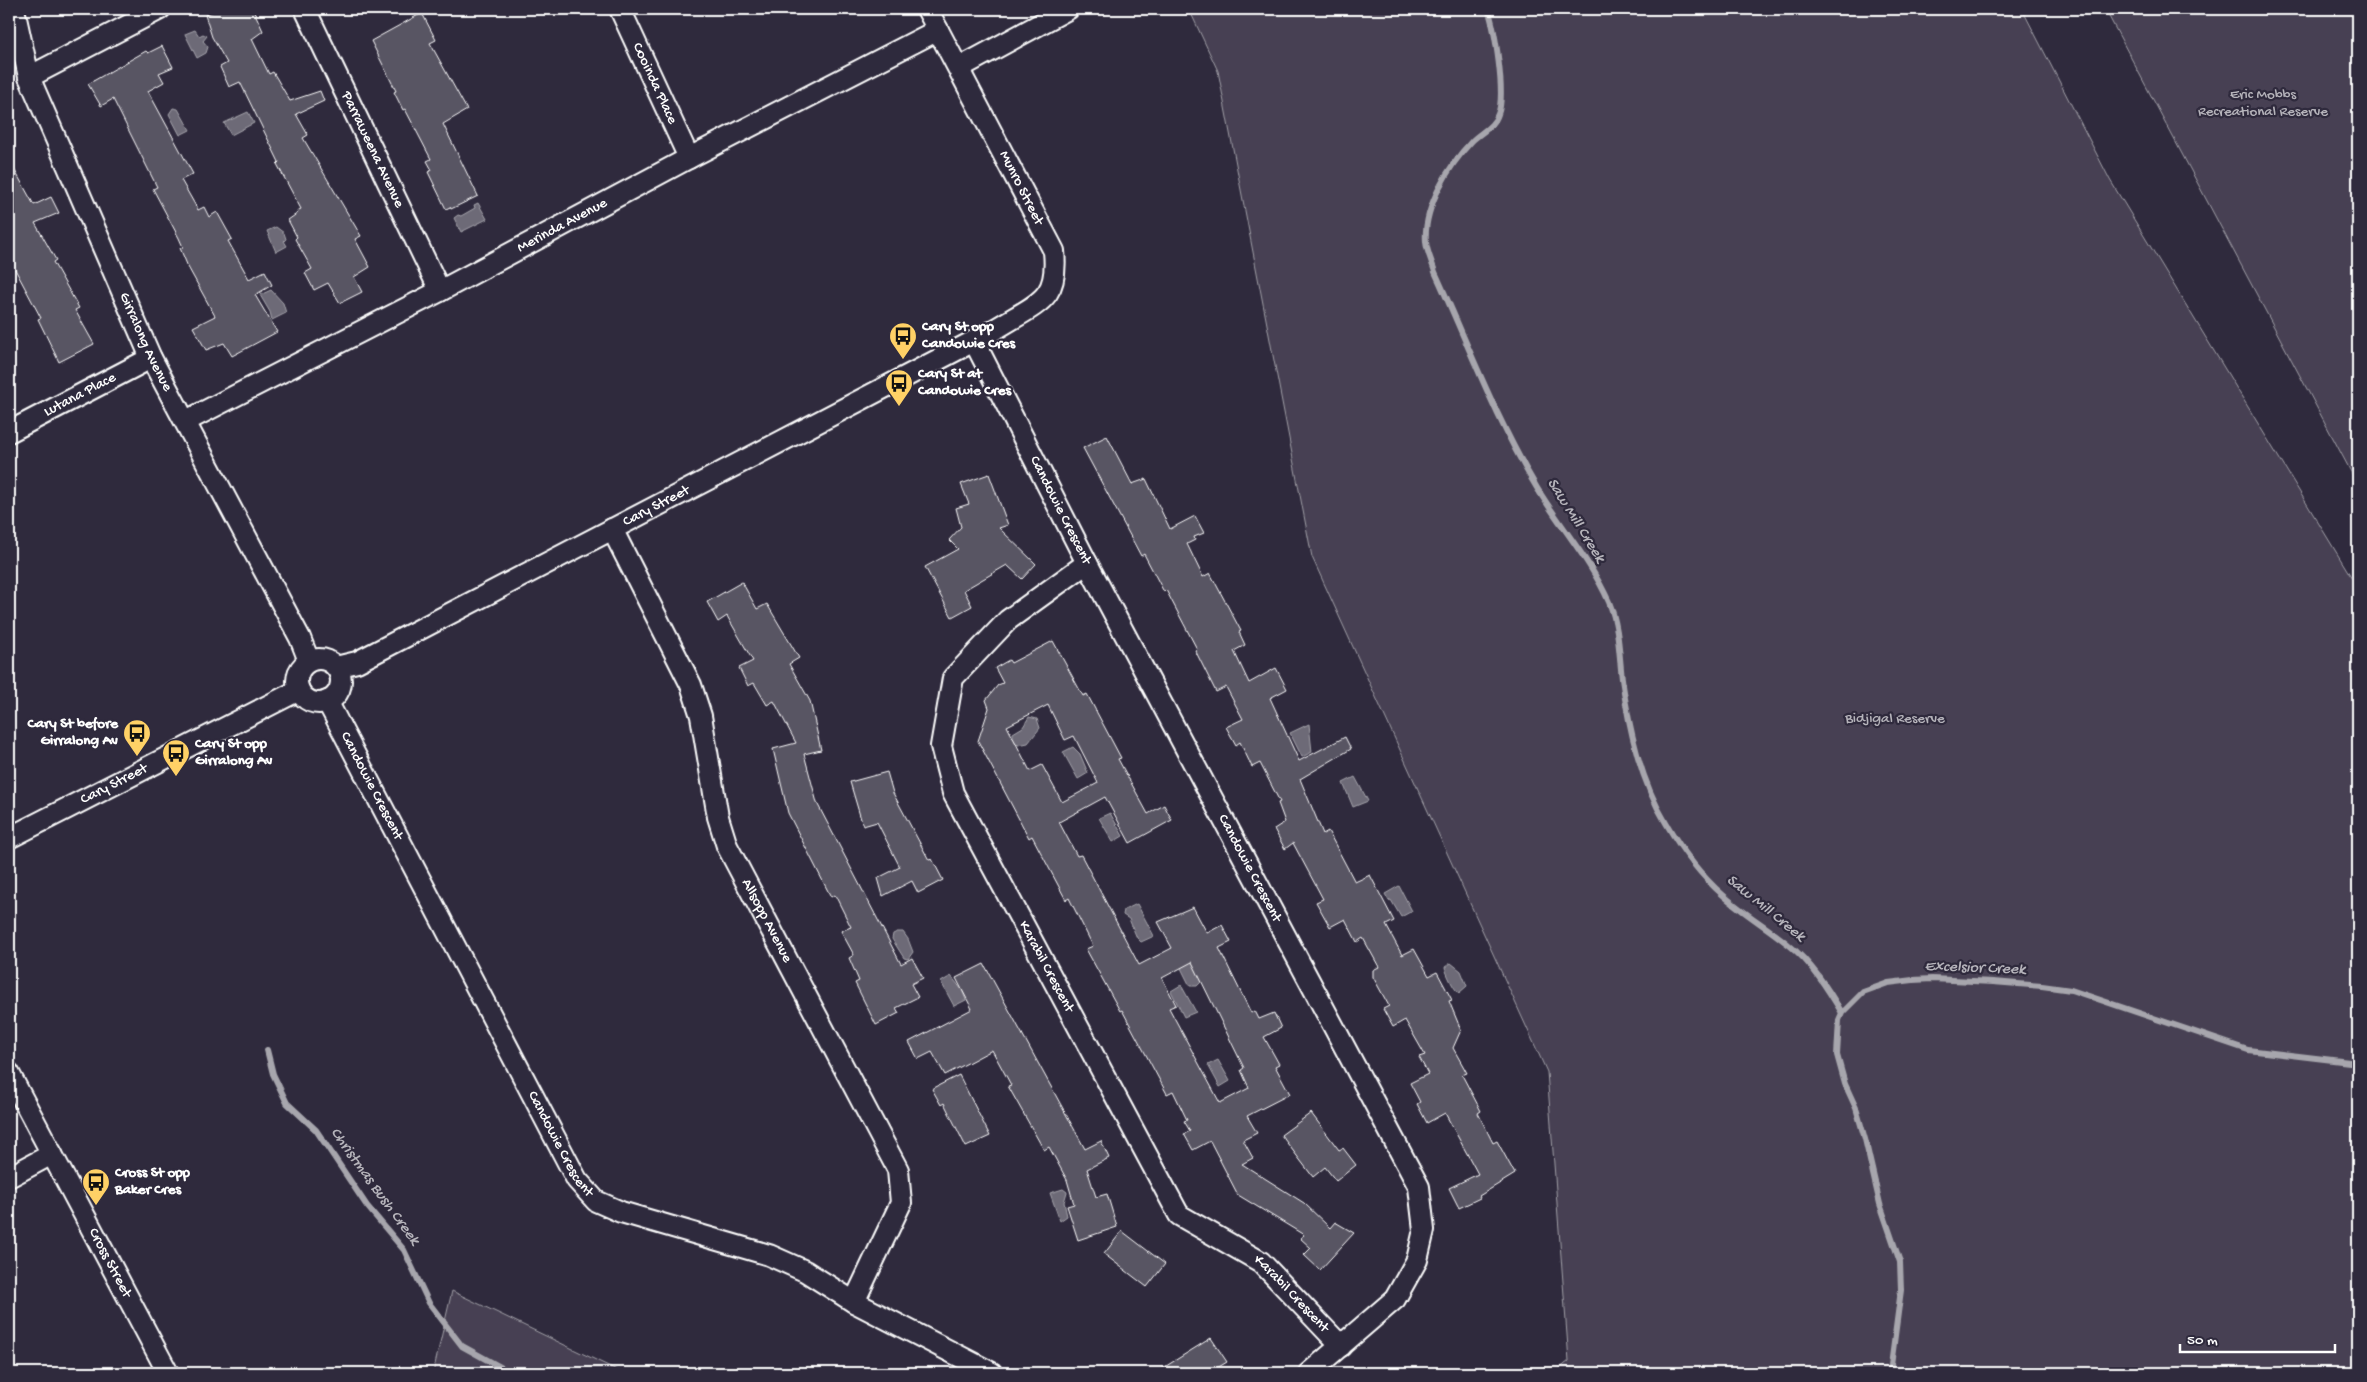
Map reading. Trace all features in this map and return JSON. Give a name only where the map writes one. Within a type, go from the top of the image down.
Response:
[{"type":"street","name":"Girralong Avenue","points":[[14,9],[29,77],[151,358],[300,638],[309,661]]},
{"type":"street","points":[[29,77],[160,9]]},
{"type":"street","name":"Parraweena Avenue","points":[[305,9],[440,291]]},
{"type":"street","name":"Cooinda Place","points":[[620,9],[689,158]]},
{"type":"street","name":"Munro Street","points":[[927,9],[1054,251],[1053,283],[1038,304],[974,341]]},
{"type":"street","points":[[959,68],[1068,9]]},
{"type":"street","name":"Merinda Avenue","points":[[186,421],[440,291],[689,158],[938,30]]},
{"type":"street","name":"Cary Street","points":[[336,667],[357,662],[974,341]]},
{"type":"street","name":"Candowie Crescent","points":[[974,341],[1087,563],[1419,1186],[1424,1230],[1417,1260],[1395,1299],[1309,1373]]},
{"type":"street","name":"Lutana Place","points":[[9,432],[151,358]]},
{"type":"street","name":"Allsopp Avenue","points":[[612,529],[691,685],[701,716],[718,816],[726,846],[898,1170],[901,1203],[854,1302]]},
{"type":"street","name":"Karabil Crescent","points":[[1087,563],[1008,620],[953,678],[941,746],[953,793],[1180,1214],[1261,1262],[1341,1346]]},
{"type":"street","points":[[318,659],[328,661],[336,667],[341,681],[338,690],[327,701],[311,701],[299,690],[297,679],[299,670],[309,661],[318,659]]},
{"type":"street","name":"Cary Street","points":[[9,838],[299,690]]},
{"type":"street","name":"Candowie Crescent","points":[[327,701],[577,1180],[596,1201],[621,1212],[769,1255],[805,1271],[854,1302],[992,1373]]},
{"type":"street","name":"Cross Street","points":[[9,1073],[168,1373]]},
{"type":"street","points":[[9,1177],[52,1154]]},
{"type":"green space","name":"Bidjigal Reserve","points":[[1189,9],[2022,9],[2110,180],[2358,588],[2358,1373],[1554,1373],[1569,1361],[1547,1072],[1312,557],[1218,71]]},
{"type":"green space","name":"Eric Mobbs Recreational Reserve","points":[[2105,9],[2358,9],[2358,485]]},
{"type":"green space","points":[[452,1291],[623,1373],[433,1373]]},
{"type":"shaded area","points":[[195,30],[199,36],[203,34],[207,36],[203,41],[208,47],[206,53],[197,58],[185,34]]},
{"type":"shaded area","points":[[173,108],[178,109],[190,130],[180,135],[169,114]]},
{"type":"shaded area","points":[[248,112],[254,123],[231,135],[224,123]]},
{"type":"shaded area","points":[[478,203],[487,219],[461,232],[454,218],[475,208],[474,205]]},
{"type":"shaded area","points":[[276,227],[284,233],[286,239],[284,241],[287,246],[276,252],[267,231]]},
{"type":"shaded area","points":[[271,290],[283,303],[286,313],[272,320],[270,312],[260,295]]},
{"type":"shaded area","points":[[1029,717],[1037,719],[1040,728],[1028,743],[1018,745],[1013,739],[1013,733],[1023,727]]},
{"type":"shaded area","points":[[1309,724],[1312,752],[1302,757],[1290,733]]},
{"type":"shaded area","points":[[1073,747],[1080,754],[1088,773],[1078,779],[1063,752]]},
{"type":"shaded area","points":[[1355,777],[1368,801],[1353,807],[1343,783]]},
{"type":"shaded area","points":[[1110,813],[1123,836],[1113,842],[1099,818]]},
{"type":"shaded area","points":[[1399,886],[1412,911],[1401,917],[1385,894]]},
{"type":"shaded area","points":[[1137,904],[1154,936],[1141,942],[1137,938],[1129,919],[1123,915],[1124,910]]},
{"type":"shaded area","points":[[903,932],[908,939],[913,952],[908,959],[904,958],[892,939],[893,934]]},
{"type":"shaded area","points":[[1190,956],[1203,980],[1197,986],[1190,986],[1178,962]]},
{"type":"shaded area","points":[[1451,963],[1461,971],[1467,986],[1459,993],[1445,967]]},
{"type":"shaded area","points":[[951,976],[962,990],[966,1000],[954,1006],[941,982]]},
{"type":"shaded area","points":[[1181,985],[1196,1012],[1184,1017],[1171,991]]},
{"type":"shaded area","points":[[1218,1060],[1230,1081],[1220,1087],[1208,1065]]},
{"type":"shaded area","points":[[1063,1189],[1067,1192],[1064,1202],[1067,1216],[1060,1221],[1050,1193]]},
{"type":"building","points":[[219,9],[253,9],[263,31],[252,39],[269,74],[273,72],[290,101],[320,91],[324,101],[296,114],[308,135],[303,138],[361,236],[355,239],[370,267],[354,277],[362,292],[340,303],[328,283],[314,290],[305,273],[312,269],[295,239],[297,237],[288,220],[301,209],[277,164],[279,162],[240,82],[229,87],[220,67],[227,63],[212,37],[205,15]]},
{"type":"building","points":[[422,13],[436,40],[430,43],[467,110],[443,124],[478,196],[451,209],[450,207],[446,209],[428,172],[432,170],[427,161],[431,159],[405,109],[403,110],[394,92],[396,91],[371,41]]},
{"type":"building","points":[[162,46],[173,67],[159,73],[164,82],[148,91],[193,174],[181,180],[198,210],[204,207],[209,217],[217,212],[232,239],[228,241],[249,279],[265,271],[272,285],[255,295],[277,332],[232,356],[224,343],[206,350],[193,327],[215,316],[188,267],[180,248],[183,247],[179,238],[153,189],[157,187],[113,99],[101,106],[88,84],[146,51],[148,53]]},
{"type":"building","points":[[9,160],[34,205],[51,197],[59,213],[35,223],[56,260],[53,262],[79,308],[75,310],[94,344],[59,362],[38,319],[41,318],[9,258]]},
{"type":"building","points":[[1107,436],[1132,484],[1146,479],[1170,529],[1195,516],[1204,533],[1194,537],[1195,540],[1187,544],[1203,577],[1210,573],[1241,631],[1239,632],[1245,645],[1234,651],[1249,683],[1276,668],[1287,689],[1270,698],[1299,761],[1345,737],[1351,749],[1300,779],[1323,834],[1328,831],[1355,882],[1370,875],[1394,921],[1386,925],[1402,955],[1414,949],[1429,976],[1437,972],[1452,1000],[1449,1001],[1461,1030],[1453,1048],[1467,1073],[1462,1075],[1481,1111],[1478,1113],[1493,1143],[1497,1141],[1515,1174],[1479,1196],[1480,1198],[1459,1208],[1449,1188],[1478,1174],[1445,1113],[1427,1123],[1417,1104],[1420,1102],[1410,1083],[1428,1074],[1419,1057],[1425,1055],[1405,1020],[1393,1027],[1383,1009],[1389,1006],[1373,977],[1373,970],[1379,967],[1363,938],[1357,942],[1345,919],[1330,927],[1316,902],[1323,899],[1293,843],[1285,849],[1274,829],[1285,822],[1278,803],[1280,802],[1260,763],[1252,767],[1240,742],[1236,745],[1226,727],[1243,719],[1226,687],[1216,692],[1195,650],[1197,649],[1166,590],[1164,592],[1144,554],[1141,556],[1083,448]]},
{"type":"building","points":[[989,474],[1008,525],[999,528],[1036,564],[1022,579],[1007,565],[964,590],[972,606],[952,617],[925,567],[958,549],[949,540],[961,527],[956,508],[969,504],[961,484]]},
{"type":"building","points":[[742,582],[757,609],[767,604],[799,658],[789,664],[810,701],[821,750],[804,754],[817,803],[901,964],[912,958],[923,978],[911,984],[918,997],[896,1008],[899,1013],[876,1025],[855,983],[859,981],[849,958],[854,955],[841,931],[851,927],[835,895],[831,897],[788,813],[773,749],[796,743],[774,701],[767,705],[754,683],[748,686],[739,668],[753,661],[727,616],[718,622],[707,602]]},
{"type":"building","points":[[1053,641],[1083,696],[1087,694],[1121,758],[1118,759],[1148,814],[1164,805],[1172,820],[1130,843],[1105,797],[1059,822],[1077,856],[1081,855],[1139,965],[1172,948],[1158,922],[1193,907],[1207,933],[1222,925],[1231,942],[1219,948],[1251,1013],[1255,1011],[1259,1019],[1274,1013],[1281,1028],[1264,1037],[1279,1064],[1275,1066],[1290,1094],[1247,1116],[1257,1133],[1243,1140],[1253,1158],[1242,1164],[1304,1203],[1330,1228],[1335,1222],[1354,1233],[1320,1270],[1304,1255],[1311,1248],[1300,1238],[1304,1235],[1238,1195],[1210,1141],[1193,1150],[1184,1134],[1190,1131],[1184,1121],[1187,1120],[1173,1091],[1167,1094],[1122,1010],[1120,1011],[1086,949],[1093,946],[1069,898],[1066,900],[1032,836],[1029,838],[978,741],[989,708],[986,700],[998,685],[1003,683],[995,668],[1009,660],[1011,663]],"holes":[[[1048,705],[1065,740],[1074,736],[1098,783],[1062,802],[1042,765],[1030,771],[1007,726]],[[1192,962],[1244,1068],[1241,1070],[1249,1088],[1220,1103],[1169,1008],[1176,1005],[1162,978]]]},
{"type":"building","points":[[887,772],[893,793],[929,860],[932,859],[943,880],[918,893],[912,881],[883,896],[878,878],[900,867],[877,822],[863,826],[850,782]]},
{"type":"building","points":[[984,964],[1085,1149],[1101,1141],[1109,1158],[1087,1169],[1096,1197],[1107,1194],[1117,1227],[1078,1240],[1067,1206],[1074,1204],[1067,1180],[1049,1147],[1044,1150],[1008,1086],[1011,1085],[992,1050],[945,1075],[932,1052],[918,1059],[909,1042],[972,1009],[956,978]]},
{"type":"building","points":[[959,1075],[990,1136],[966,1147],[944,1103],[941,1105],[932,1089]]},
{"type":"building","points":[[1311,1113],[1339,1150],[1343,1148],[1356,1165],[1336,1181],[1325,1167],[1313,1177],[1281,1135]]},
{"type":"building","points":[[1122,1231],[1165,1264],[1147,1287],[1104,1254]]},
{"type":"building","points":[[1211,1338],[1227,1362],[1209,1373],[1155,1373]]},
{"type":"waterway","name":"Saw Mill Creek","points":[[1488,9],[1499,62],[1501,92],[1498,114],[1494,122],[1463,151],[1439,188],[1433,201],[1426,229],[1428,253],[1508,436],[1537,488],[1593,572],[1609,602],[1617,630],[1622,679],[1632,735],[1642,771],[1666,823],[1706,879],[1731,902],[1805,959],[1825,985],[1842,1013]]},
{"type":"waterway","name":"Excelsior Creek","points":[[1890,1373],[1901,1290],[1900,1262],[1880,1204],[1856,1108],[1845,1084],[1837,1055],[1839,1020],[1842,1013],[1863,992],[1888,983],[1932,979],[1993,982],[2071,990],[2248,1050],[2358,1063]]},
{"type":"waterway","name":"Christmas Bush Creek","points":[[267,1050],[273,1074],[287,1103],[316,1130],[367,1206],[404,1250],[429,1303],[462,1346],[511,1373]]},
{"type":"place","name":"Cary St opp Candowie Cres","points":[[903,360]]},
{"type":"place","name":"Cary St at Candowie Cres","points":[[899,407]]},
{"type":"place","name":"Cary St before Girralong Av","points":[[137,757]]},
{"type":"place","name":"Cary St opp Girralong Av","points":[[176,777]]},
{"type":"place","name":"Cross St opp Baker Cres","points":[[96,1206]]}]
